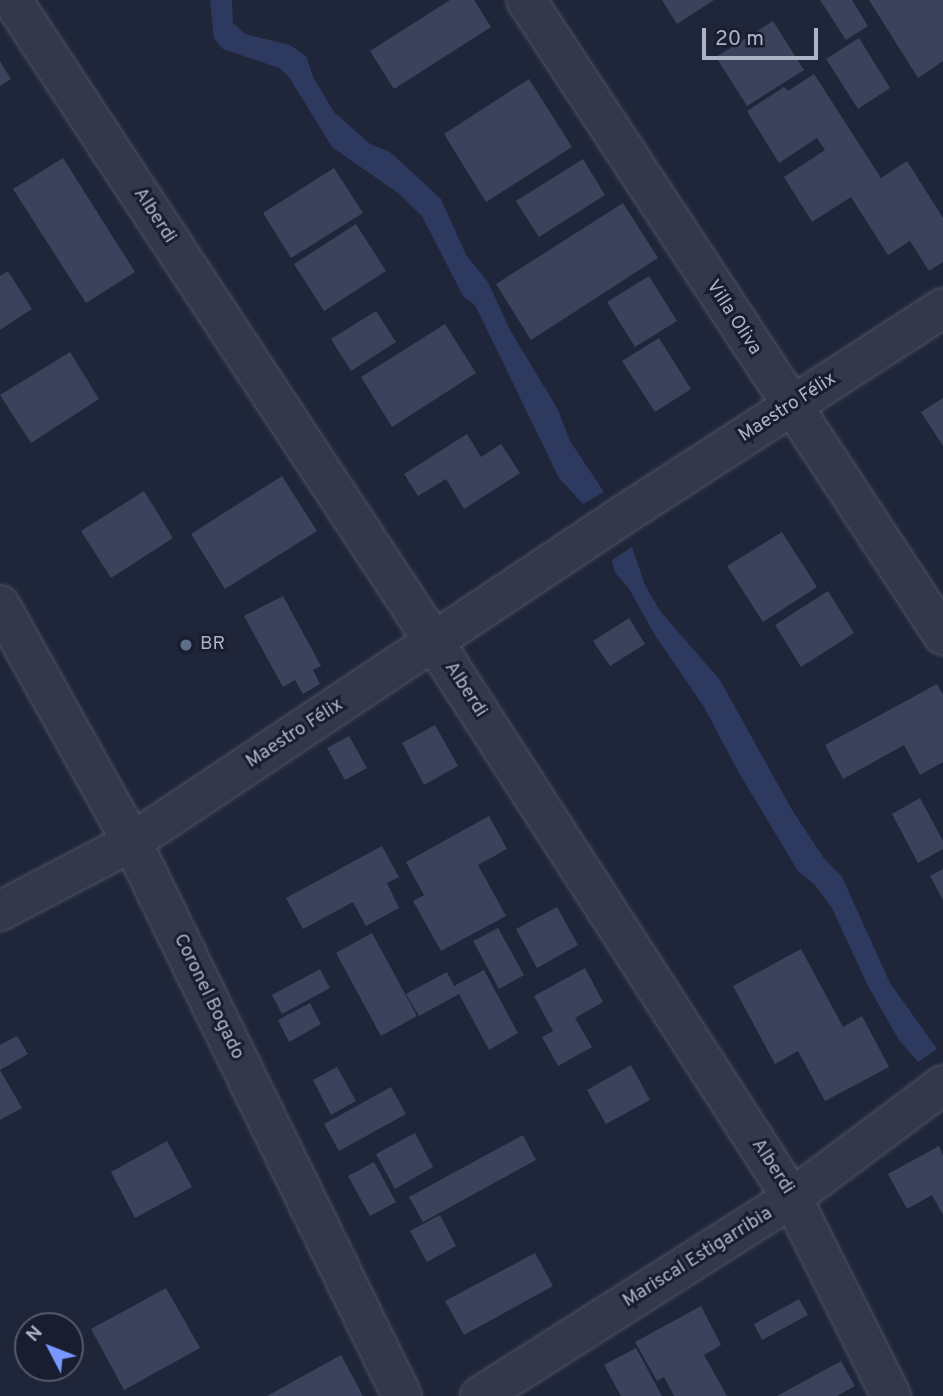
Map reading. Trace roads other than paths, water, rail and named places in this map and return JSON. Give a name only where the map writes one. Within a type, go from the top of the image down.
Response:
[{"type":"street","name":"Alberdi","points":[[12,0],[434,642],[792,1198],[891,1396]]},
{"type":"street","name":"Villa Oliva","points":[[526,0],[790,406],[943,635]]},
{"type":"street","name":"Maestro Félix","points":[[0,911],[132,842],[634,508],[943,308]]},
{"type":"street","name":"Coronel Bogado","points":[[0,605],[132,842],[402,1396]]},
{"type":"street","name":"Mariscal Estigarribia","points":[[480,1396],[792,1198],[938,1089]]},
{"type":"water","points":[[210,0],[232,0],[233,23],[245,34],[290,45],[306,56],[314,79],[334,112],[370,144],[390,152],[441,199],[466,255],[488,282],[510,330],[557,408],[570,441],[604,492],[583,504],[559,478],[475,305],[463,296],[422,216],[398,193],[332,147],[289,77],[279,68],[223,49],[214,38]]},
{"type":"water","points":[[632,547],[645,585],[660,611],[720,680],[792,810],[823,857],[842,877],[890,983],[937,1049],[918,1062],[899,1040],[868,986],[832,908],[814,884],[798,871],[739,773],[704,707],[655,635],[628,587],[615,573],[612,560]]},
{"type":"place","name":"BR","points":[[186,645]]}]
